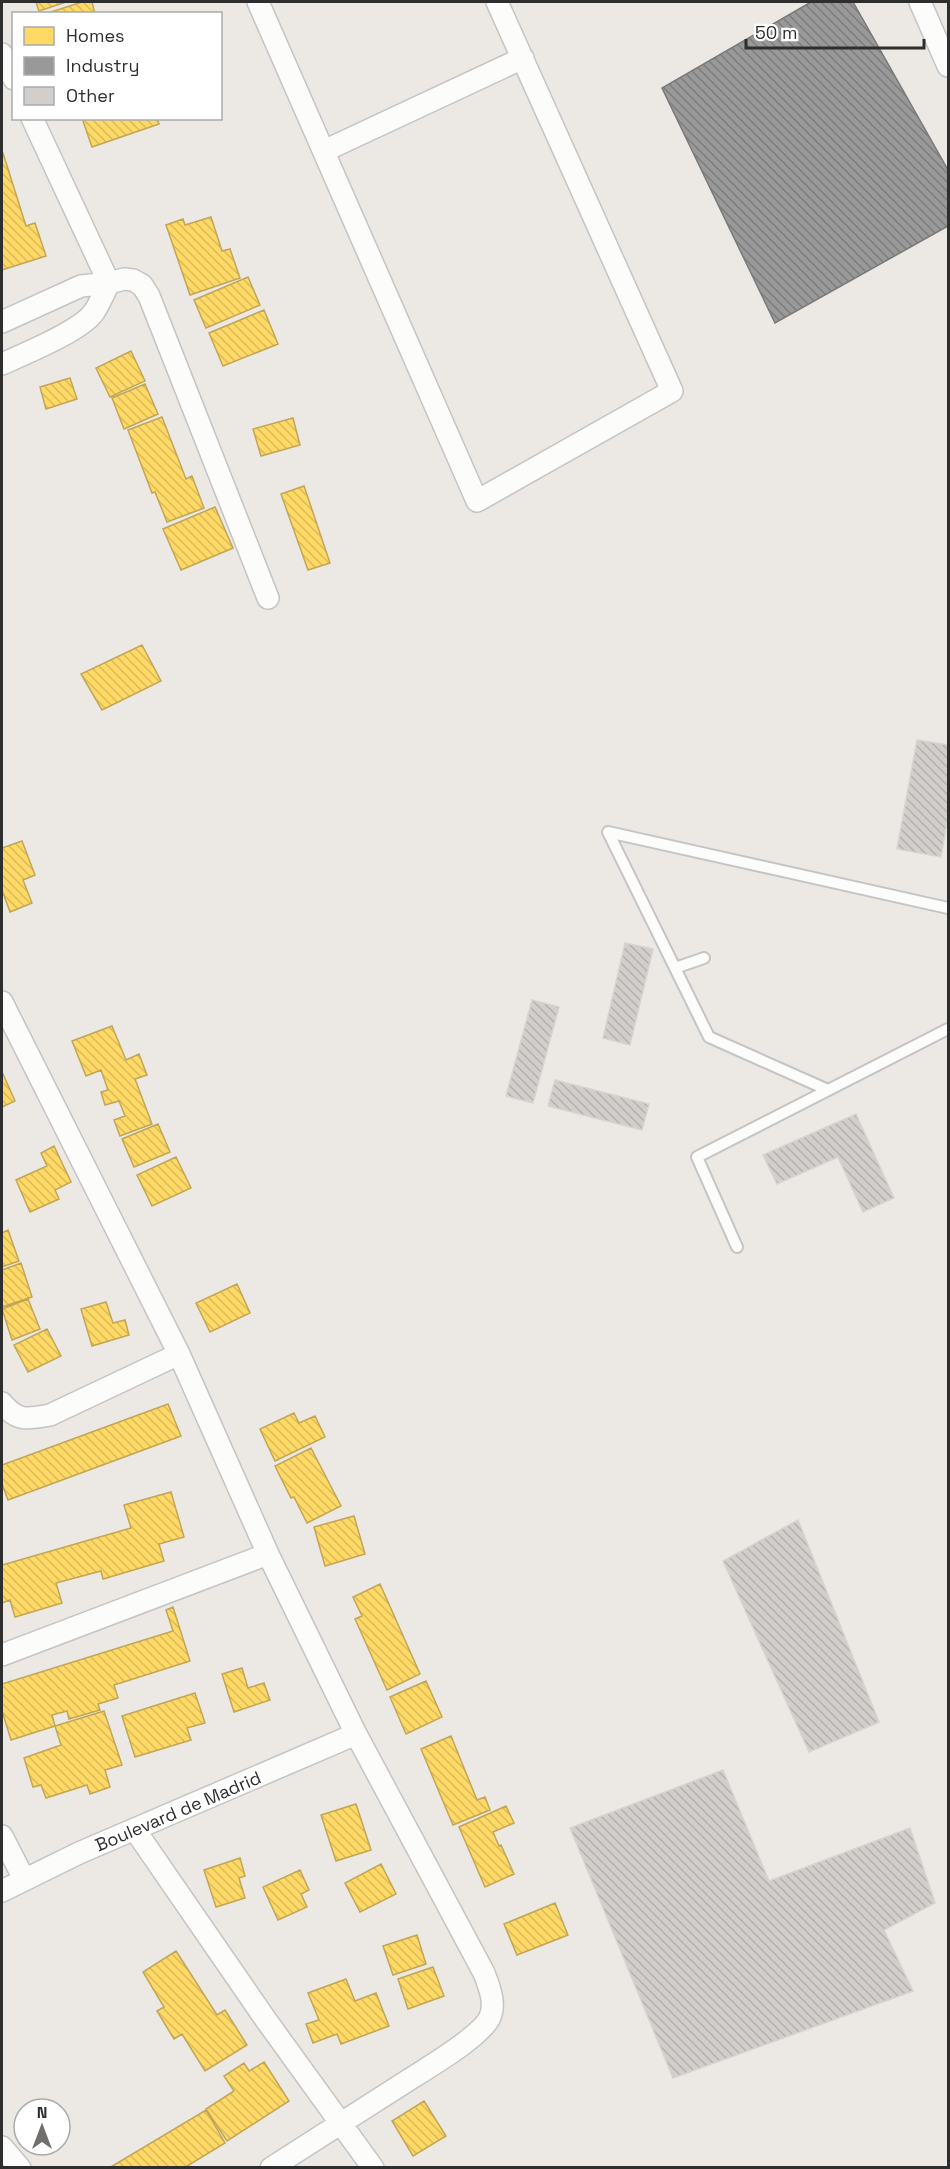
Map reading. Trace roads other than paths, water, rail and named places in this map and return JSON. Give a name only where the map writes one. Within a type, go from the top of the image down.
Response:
[{"type":"street","points":[[258,2],[477,501],[672,391],[497,2]]},
{"type":"street","points":[[920,2],[948,66]]},
{"type":"street","points":[[2,54],[12,75]]},
{"type":"street","points":[[324,151],[523,58]]},
{"type":"street","points":[[33,120],[110,283]]},
{"type":"street","points":[[2,322],[81,286],[124,279],[133,280],[141,285],[149,296],[268,598]]},
{"type":"street","points":[[2,364],[68,333],[93,314],[110,283]]},
{"type":"street","points":[[2,1002],[179,1354],[268,1554],[356,1734],[484,1973],[492,2004],[491,2015],[476,2034],[271,2168]]},
{"type":"street","points":[[2,1403],[10,1414],[28,1419],[50,1415],[179,1354]]},
{"type":"street","points":[[2,1655],[268,1554]]},
{"type":"street","name":"Boulevard de Madrid","points":[[2,1891],[24,1879],[356,1734]]},
{"type":"street","points":[[135,1830],[266,2020],[373,2168]]},
{"type":"street","points":[[2,1836],[24,1879]]},
{"type":"street","points":[[2,2146],[20,2168]]},
{"type":"lane","points":[[828,1090],[709,1037],[608,832],[948,908]]},
{"type":"lane","points":[[675,968],[704,958]]},
{"type":"lane","points":[[737,1247],[697,1157],[948,1029]]}]
